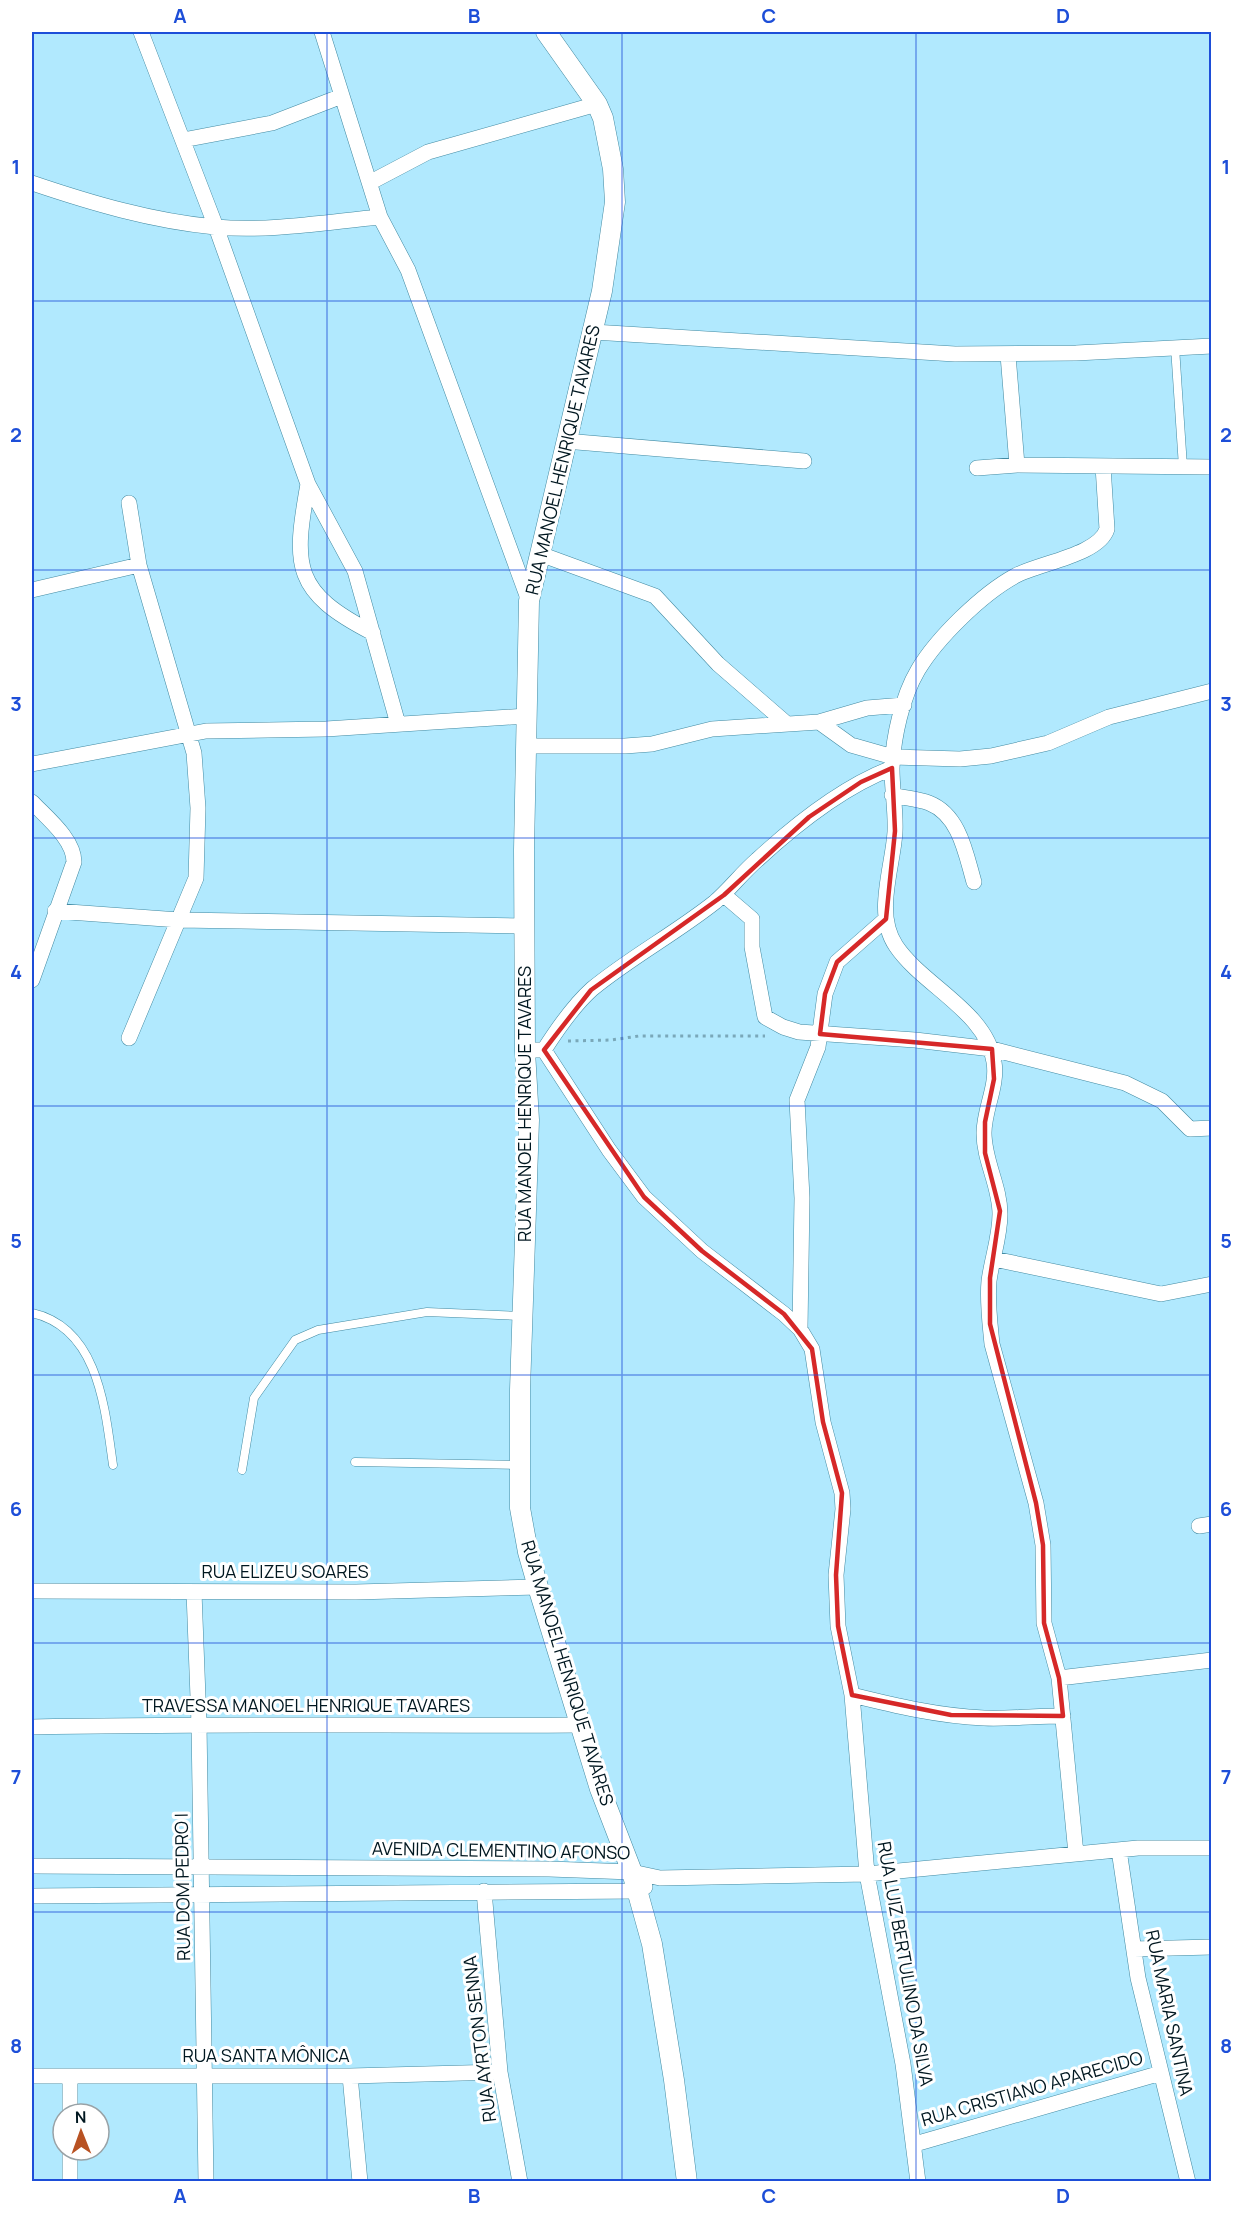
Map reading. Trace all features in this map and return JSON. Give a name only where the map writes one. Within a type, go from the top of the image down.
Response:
[{"type":"street","points":[[141,32],[216,227],[308,484],[355,571],[398,724]]},
{"type":"street","points":[[322,32],[371,182],[380,217],[408,270],[529,601]]},
{"type":"street","name":"RUA MANOEL HENRIQUE TAVARES","points":[[546,32],[597,104],[608,138],[615,202],[610,247],[592,332],[529,601],[525,926],[539,1048],[529,1120],[522,1316],[520,1508],[538,1587],[600,1789],[635,1881],[664,2007],[687,2181]]},
{"type":"street","points":[[183,140],[272,123],[342,96]]},
{"type":"street","points":[[371,182],[428,152],[597,104]]},
{"type":"street","points":[[32,183],[90,202],[146,216],[216,227],[278,226],[380,217]]},
{"type":"street","points":[[592,332],[870,350],[1008,355],[1212,346]]},
{"type":"street","points":[[1008,355],[1017,465]]},
{"type":"street","points":[[565,441],[804,461]]},
{"type":"street","points":[[977,468],[1017,465],[1212,467]]},
{"type":"street","points":[[1076,1854],[1059,1678],[1044,1623],[1043,1545],[1036,1503],[992,1344],[989,1292],[999,1236],[1000,1211],[985,1153],[984,1133],[994,1079],[992,1049],[985,1033],[976,1023],[908,962],[888,933],[886,919],[887,883],[895,831],[892,763],[904,705],[918,670],[949,632],[1014,576],[1092,547],[1105,538],[1107,529],[1103,466]]},
{"type":"street","points":[[308,484],[300,529],[300,561],[308,584],[332,609],[373,633]]},
{"type":"street","points":[[129,503],[139,566],[194,753],[197,777],[196,878],[129,1038]]},
{"type":"street","points":[[540,554],[655,596],[738,684],[787,724]]},
{"type":"street","points":[[32,590],[139,566]]},
{"type":"street","points":[[819,722],[851,745],[892,763],[960,759],[991,756],[1048,743],[1109,717],[1212,691]]},
{"type":"street","points":[[526,746],[652,744],[712,729],[819,722],[867,708],[904,705]]},
{"type":"street","points":[[32,764],[206,731],[326,729],[527,716]]},
{"type":"street","points":[[800,1329],[670,1224],[644,1197],[539,1048],[591,990],[683,927],[724,895],[756,861],[809,817],[892,763]]},
{"type":"street","points":[[892,795],[929,804],[945,813],[963,845],[974,882]]},
{"type":"street","points":[[32,802],[67,842],[74,856],[72,873],[55,910],[32,980]]},
{"type":"street","points":[[724,895],[752,920],[752,947],[765,1017],[783,1028],[820,1034],[992,1049],[1125,1083],[1162,1101],[1190,1129],[1212,1128]]},
{"type":"street","points":[[55,910],[179,920],[525,926]]},
{"type":"street","points":[[800,1329],[802,1209],[797,1100],[818,1047],[825,994],[837,962],[886,919]]},
{"type":"street","points":[[994,1259],[1161,1294],[1212,1284]]},
{"type":"street","name":"RUA LUIZ BERTULINO DA SILVA","points":[[800,1329],[812,1349],[823,1422],[842,1493],[843,1509],[836,1575],[840,1644],[852,1695],[867,1874],[894,2010],[915,2144],[918,2181]]},
{"type":"street","name":"RUA ELIZEU SOARES","points":[[32,1591],[356,1592],[538,1587]]},
{"type":"street","name":"RUA DOM PEDRO I","points":[[194,1592],[202,1866],[206,2181]]},
{"type":"street","points":[[1059,1678],[1212,1660]]},
{"type":"street","points":[[852,1695],[910,1709],[951,1715],[986,1718],[1063,1716]]},
{"type":"street","name":"TRAVESSA MANOEL HENRIQUE TAVARES","points":[[32,1727],[199,1724],[324,1727],[581,1725]]},
{"type":"street","points":[[635,1881],[660,1878],[867,1874],[1119,1850],[1212,1848]]},
{"type":"street","name":"RUA MARIA SANTINA","points":[[1119,1850],[1134,1949],[1161,2073],[1188,2181]]},
{"type":"street","name":"AVENIDA CLEMENTINO AFONSO","points":[[32,1866],[202,1866],[635,1881]]},
{"type":"street","name":"AVENIDA CLEMENTINO AFONSO","points":[[32,1896],[484,1891],[635,1881]]},
{"type":"street","name":"RUA AYRTON SENNA","points":[[484,1891],[500,2072],[520,2181]]},
{"type":"street","points":[[1134,1949],[1212,1947]]},
{"type":"street","name":"RUA SANTA MÔNICA","points":[[32,2076],[206,2074],[350,2076],[500,2072]]},
{"type":"street","name":"RUA CRISTIANO APARECIDO","points":[[915,2144],[1161,2073]]},
{"type":"street","points":[[350,2076],[360,2181]]},
{"type":"street","points":[[70,2077],[70,2102]]},
{"type":"street","points":[[70,2162],[70,2181]]},
{"type":"lane","points":[[1175,347],[1183,467]]},
{"type":"lane","points":[[242,1470],[254,1398],[295,1340],[318,1330],[427,1312],[522,1316]]},
{"type":"lane","points":[[32,1313],[50,1317],[65,1328],[82,1350],[101,1386],[113,1465]]},
{"type":"lane","points":[[355,1462],[519,1465]]},
{"type":"path","points":[[539,1048],[639,1036],[764,1036],[783,1028]]},
{"type":"highlighted area","points":[[892,768],[895,831],[886,919],[837,962],[825,994],[820,1034],[992,1049],[994,1079],[985,1122],[985,1153],[1000,1211],[990,1278],[990,1324],[1036,1503],[1043,1545],[1044,1623],[1059,1678],[1063,1716],[951,1715],[852,1695],[838,1626],[836,1575],[842,1493],[823,1422],[812,1349],[784,1314],[702,1251],[644,1197],[544,1050],[591,990],[724,895],[809,817],[861,782]]}]
